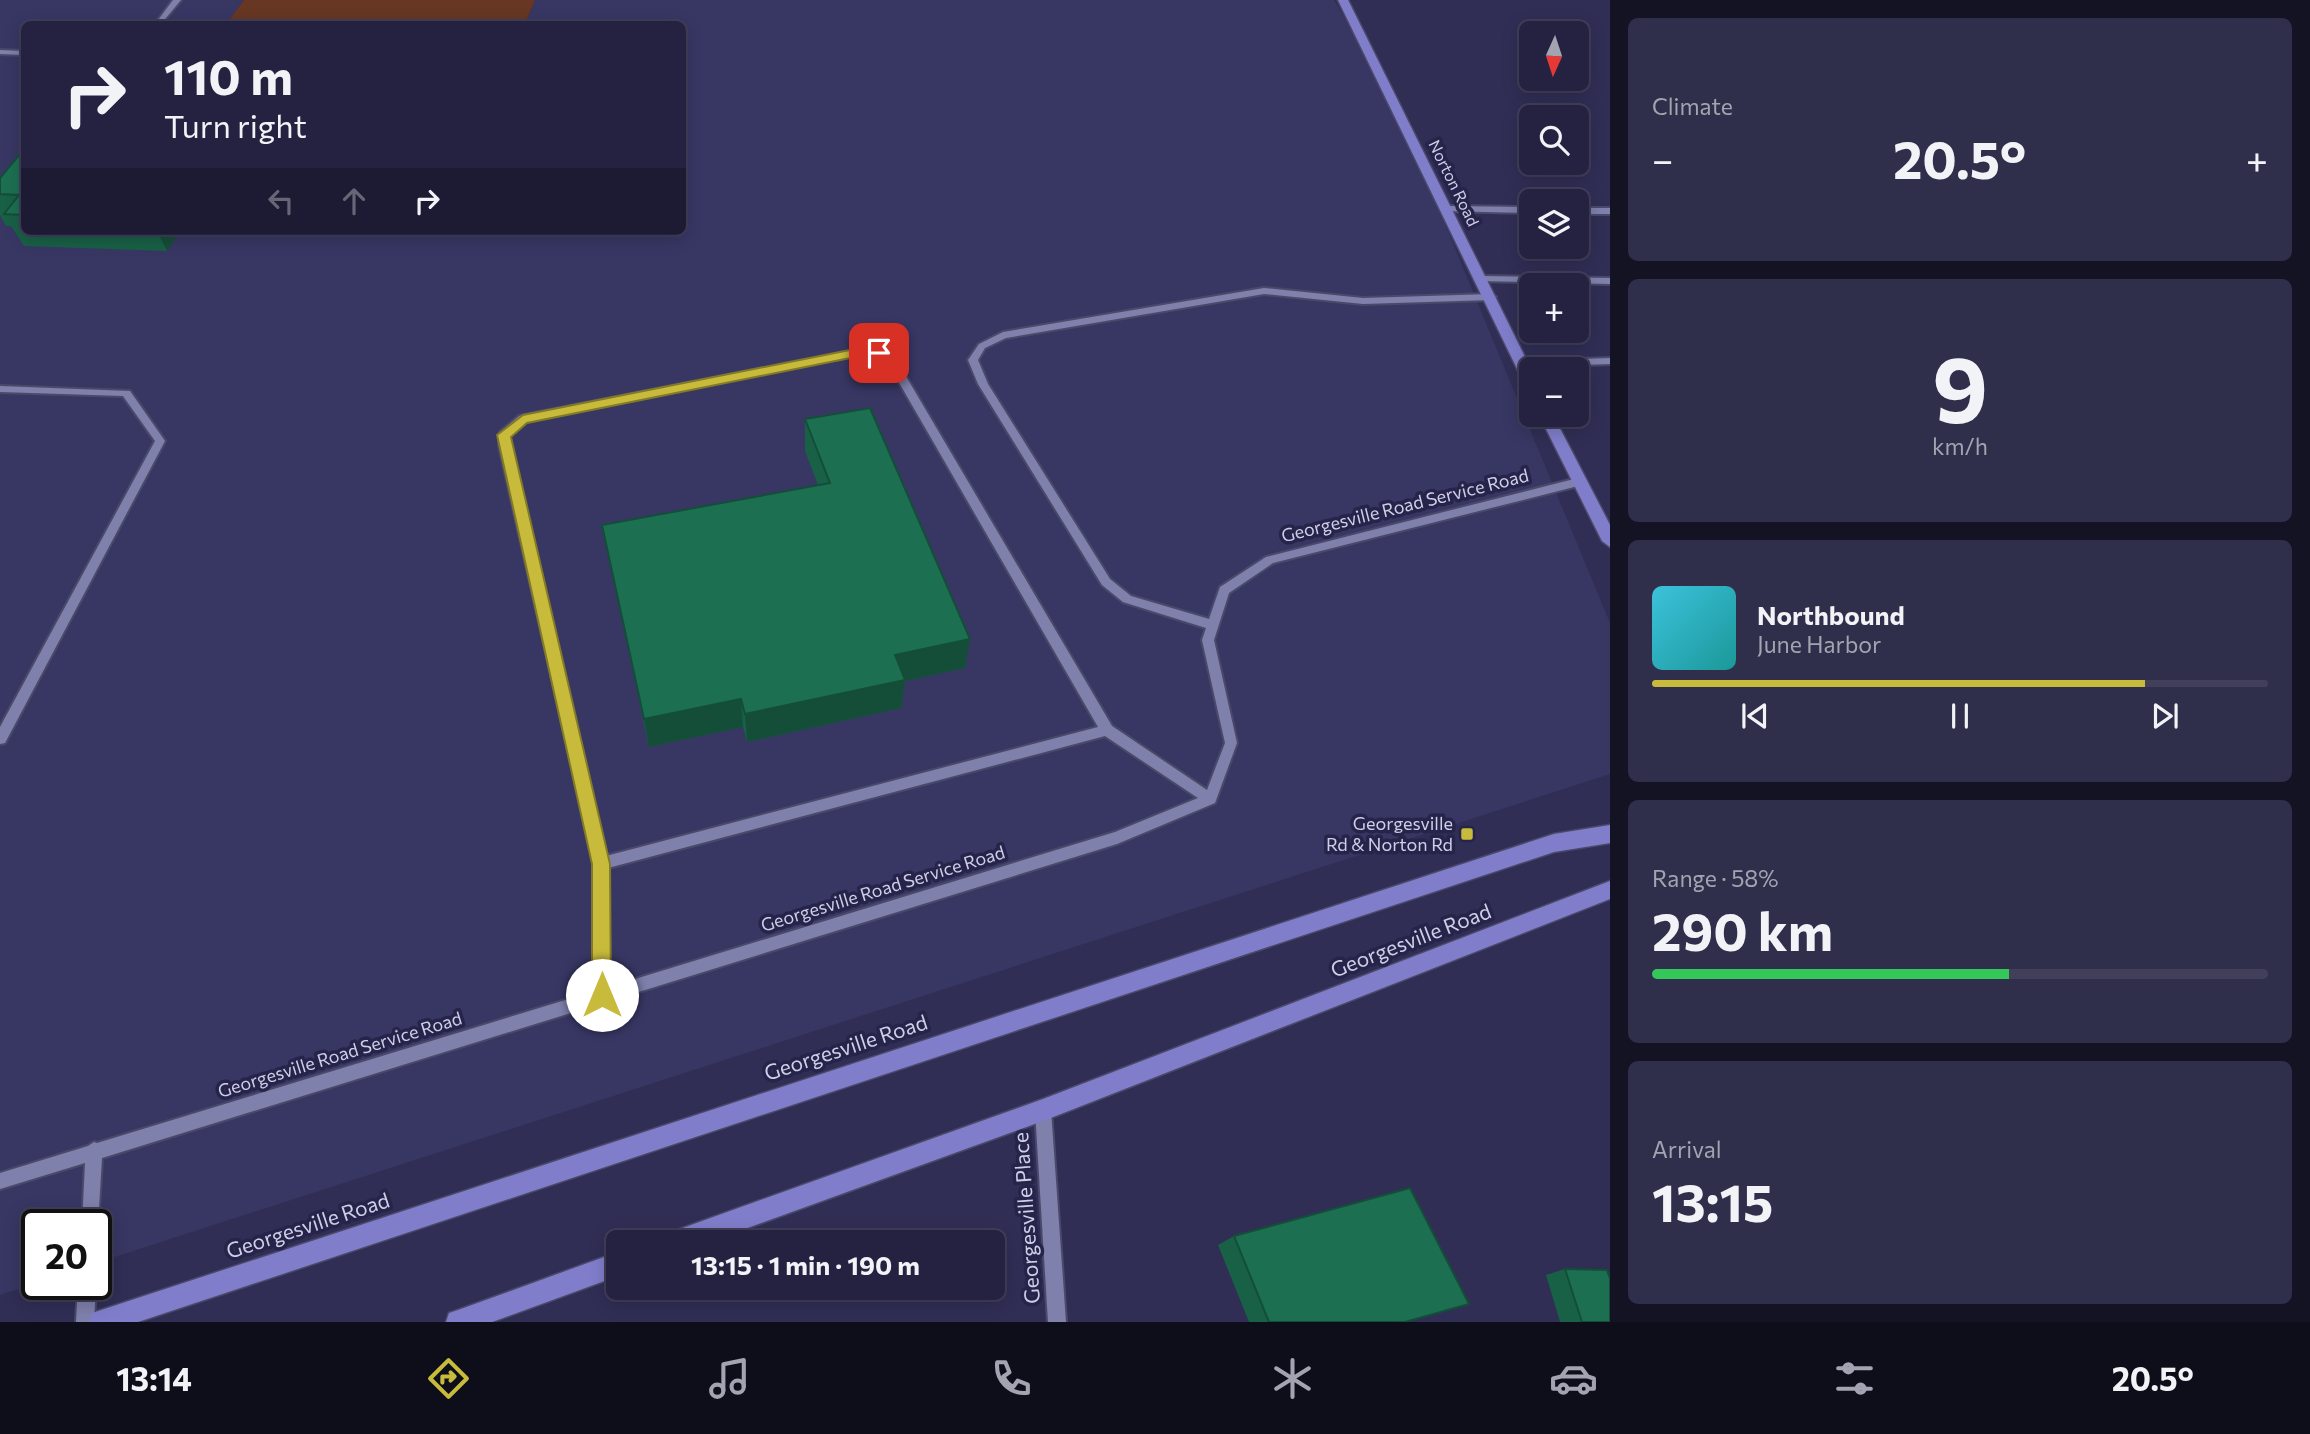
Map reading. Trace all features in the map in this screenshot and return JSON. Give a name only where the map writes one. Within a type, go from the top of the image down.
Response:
[{"type":"main road","name":"Norton Road","points":[[1343,0],[1483,279],[1519,358]]},
{"type":"main road","points":[[1552,427],[1610,541]]},
{"type":"main road","name":"Georgesville Road","points":[[101,1322],[1554,843],[1610,834]]},
{"type":"main road","name":"Georgesville Road","points":[[710,1230],[1043,1110],[1610,890]]},
{"type":"main road","points":[[458,1322],[606,1268]]},
{"type":"street","points":[[160,21],[177,0]]},
{"type":"street","points":[[0,52],[21,52]]},
{"type":"street","points":[[1448,209],[1519,210]]},
{"type":"street","points":[[1589,211],[1610,211]]},
{"type":"street","points":[[1483,279],[1610,281]]},
{"type":"street","points":[[1213,625],[1127,599],[1106,582],[983,384],[973,360],[982,346],[1003,335],[1264,291],[1363,301],[1491,297]]},
{"type":"street","points":[[602,995],[601,864],[504,446],[504,435],[523,419],[850,354],[867,352],[890,358],[1107,730],[1210,799]]},
{"type":"street","points":[[0,389],[126,393],[160,441],[0,739]]},
{"type":"street","name":"Georgesville Road Service Road","points":[[0,1181],[1117,838],[1210,799],[1231,743],[1208,640],[1224,590],[1270,560],[1578,482]]},
{"type":"street","points":[[601,864],[1107,730]]},
{"type":"street","name":"Georgesville Place","points":[[1043,1110],[1057,1322]]},
{"type":"street","points":[[91,1209],[94,1150]]},
{"type":"street","points":[[85,1322],[86,1300]]},
{"type":"lane","points":[[1589,362],[1610,361]]},
{"type":"shaded area","points":[[0,0],[244,0],[228,21],[21,21],[21,235],[686,235],[686,21],[526,21],[535,0],[1334,0],[1397,108],[1519,403],[1519,427],[1529,427],[1610,623],[1610,774],[112,1258],[112,1209],[21,1209],[21,1288],[0,1295]]},
{"type":"shaded area","points":[[244,0],[535,0],[526,21],[228,21]]},
{"type":"building","points":[[21,153],[21,215],[4,214],[19,195],[0,194],[0,178]]},
{"type":"building","points":[[870,408],[970,639],[895,655],[905,680],[745,714],[741,699],[644,719],[602,525],[830,483],[805,419]]},
{"type":"building","points":[[1410,1188],[1469,1304],[1405,1322],[1269,1322],[1234,1236]]},
{"type":"building","points":[[1565,1269],[1607,1270],[1610,1279],[1610,1322],[1582,1322]]},
{"type":"place","name":"Georgesville Rd & Norton Rd","points":[[1467,834]]},
{"type":"route","points":[[602,995],[601,864],[504,446],[504,435],[523,419],[850,354],[879,353]]}]
